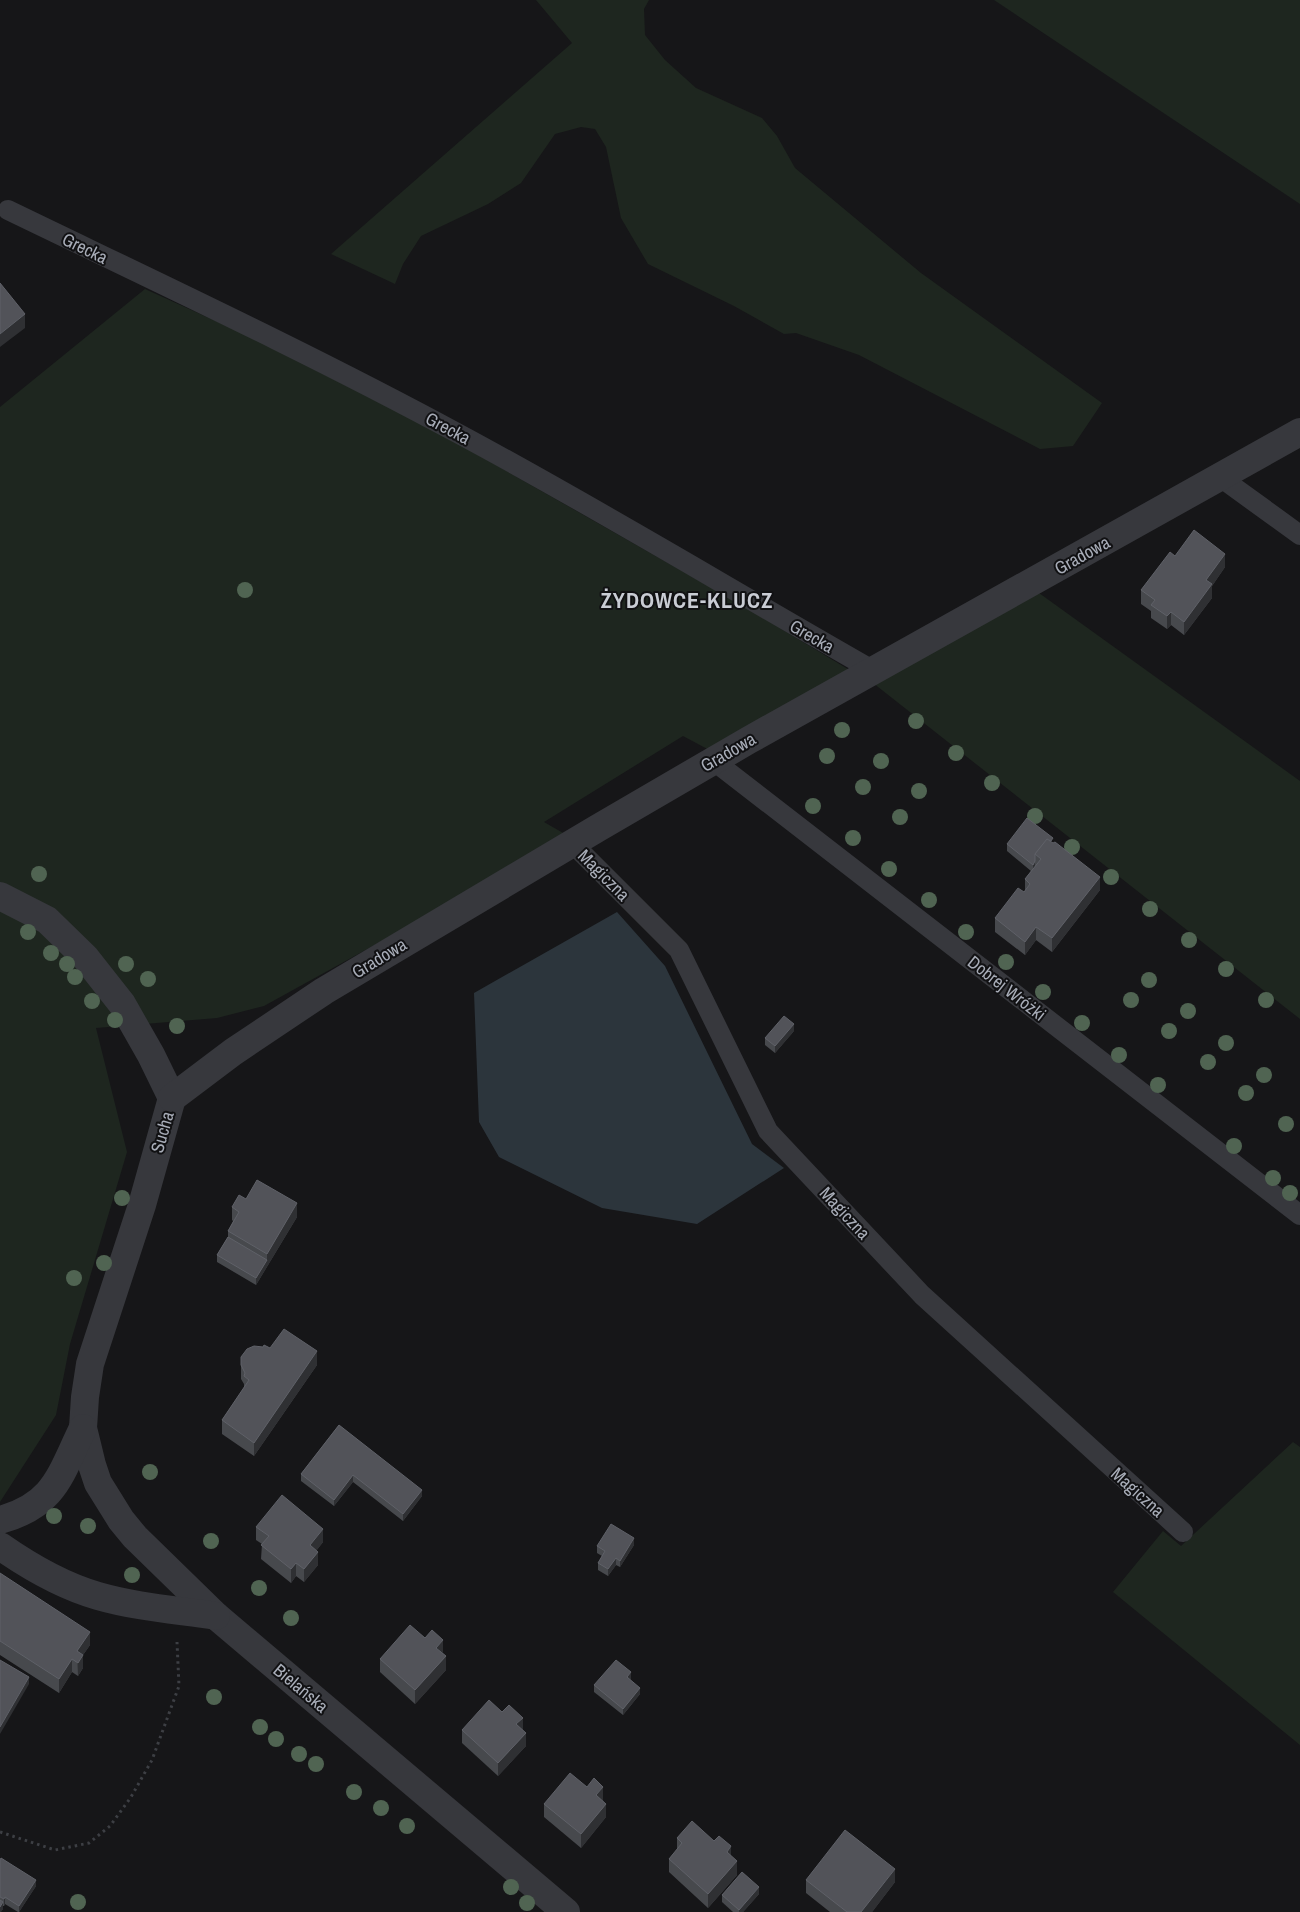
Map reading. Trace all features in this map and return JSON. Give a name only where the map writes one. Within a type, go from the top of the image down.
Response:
[{"type":"street","name":"Gradowa","points":[[172,1098],[233,1052],[324,991],[572,843],[714,761],[1300,432]]},
{"type":"street","name":"Sucha","points":[[0,896],[47,920],[85,957],[122,1004],[151,1055],[172,1098],[142,1204],[90,1364],[83,1428]]},
{"type":"street","points":[[0,1520],[16,1516],[36,1506],[49,1494],[83,1428]]},
{"type":"street","name":"Bielańska","points":[[83,1428],[98,1483],[121,1520],[135,1537],[216,1616],[566,1912]]},
{"type":"street","points":[[0,1546],[24,1563],[64,1583],[98,1596],[133,1604],[216,1616]]},
{"type":"lane","name":"Grecka","points":[[8,210],[280,342],[458,433],[556,487],[874,671]]},
{"type":"lane","points":[[1220,477],[1300,535]]},
{"type":"lane","name":"Dobrej Wróżki","points":[[714,761],[1300,1215]]},
{"type":"lane","name":"Magiczna","points":[[572,843],[680,950],[768,1131],[922,1295],[1183,1532]]},
{"type":"path","points":[[0,1832],[55,1850],[88,1843],[110,1826],[131,1797],[152,1760],[179,1686],[174,1609]]},
{"type":"shaded area","points":[[536,0],[649,0],[644,9],[645,35],[665,60],[696,88],[762,118],[777,136],[795,168],[921,273],[1102,403],[1073,446],[1040,449],[859,355],[796,333],[784,334],[734,306],[648,264],[621,218],[606,147],[595,129],[581,127],[555,134],[521,183],[488,204],[421,236],[403,264],[395,284],[331,254],[572,43]]},
{"type":"shaded area","points":[[994,0],[1300,0],[1300,204]]},
{"type":"shaded area","points":[[145,289],[251,337],[443,435],[740,604],[851,671],[713,752],[683,736],[544,822],[570,837],[264,1006],[217,1018],[96,1028],[127,1152],[70,1344],[56,1415],[0,1502],[0,407]]},
{"type":"shaded area","points":[[1039,593],[1300,781],[1300,1019],[873,683]]},
{"type":"shaded area","points":[[617,912],[665,966],[752,1144],[784,1168],[697,1224],[602,1208],[499,1157],[479,1122],[474,993]]},
{"type":"shaded area","points":[[1293,1442],[1300,1447],[1300,1745],[1113,1592],[1163,1531],[1181,1546]]},
{"type":"building","points":[[0,283],[25,314],[0,334]]},
{"type":"building","points":[[1194,530],[1225,554],[1206,580],[1212,584],[1184,622],[1171,612],[1167,616],[1151,605],[1155,600],[1141,590],[1170,552],[1175,556]]},
{"type":"building","points":[[1027,818],[1053,838],[1051,841],[1047,839],[1035,854],[1033,865],[1007,844]]},
{"type":"building","points":[[1047,839],[1053,843],[1055,842],[1100,877],[1052,938],[1036,927],[1025,942],[995,918],[1018,888],[1024,892],[1030,884],[1025,879],[1041,859],[1035,854]]},
{"type":"building","points":[[784,1016],[794,1024],[775,1046],[765,1038]]},
{"type":"building","points":[[257,1180],[297,1203],[267,1254],[228,1231],[239,1212],[232,1207],[239,1195],[246,1199]]},
{"type":"building","points":[[228,1237],[267,1260],[256,1278],[217,1255]]},
{"type":"building","points":[[284,1329],[317,1351],[254,1443],[222,1420],[249,1380],[244,1376],[241,1357],[247,1349],[254,1346],[263,1347],[264,1345],[270,1348]]},
{"type":"building","points":[[339,1425],[422,1490],[403,1514],[353,1475],[334,1500],[301,1474]]},
{"type":"building","points":[[282,1495],[323,1529],[310,1545],[318,1552],[304,1569],[296,1563],[291,1569],[261,1545],[269,1536],[256,1527]]},
{"type":"building","points":[[611,1524],[634,1538],[620,1561],[616,1558],[608,1569],[598,1563],[605,1551],[597,1546]]},
{"type":"building","points":[[0,1573],[90,1632],[77,1651],[83,1655],[78,1663],[72,1659],[59,1679],[0,1641]]},
{"type":"building","points":[[410,1625],[425,1638],[432,1630],[443,1640],[436,1648],[446,1656],[415,1690],[380,1659]]},
{"type":"building","points":[[0,1660],[29,1677],[0,1727]]},
{"type":"building","points":[[616,1660],[631,1672],[627,1677],[640,1688],[623,1709],[594,1685]]},
{"type":"building","points":[[489,1700],[502,1712],[509,1705],[523,1718],[516,1724],[526,1733],[498,1763],[462,1730]]},
{"type":"building","points":[[570,1773],[587,1787],[594,1778],[603,1787],[596,1795],[606,1804],[581,1834],[544,1804]]},
{"type":"building","points":[[692,1821],[714,1841],[719,1836],[731,1846],[727,1852],[737,1861],[708,1894],[669,1859],[682,1843],[677,1838]]},
{"type":"building","points":[[845,1830],[895,1869],[861,1912],[847,1912],[806,1880]]},
{"type":"building","points":[[1,1858],[36,1880],[19,1906],[5,1897],[4,1899],[0,1897]]},
{"type":"building","points":[[742,1872],[759,1887],[739,1910],[722,1895]]},
{"type":"district","name":"ŻYDOWCE-KLUCZ","points":[[687,600]]}]
